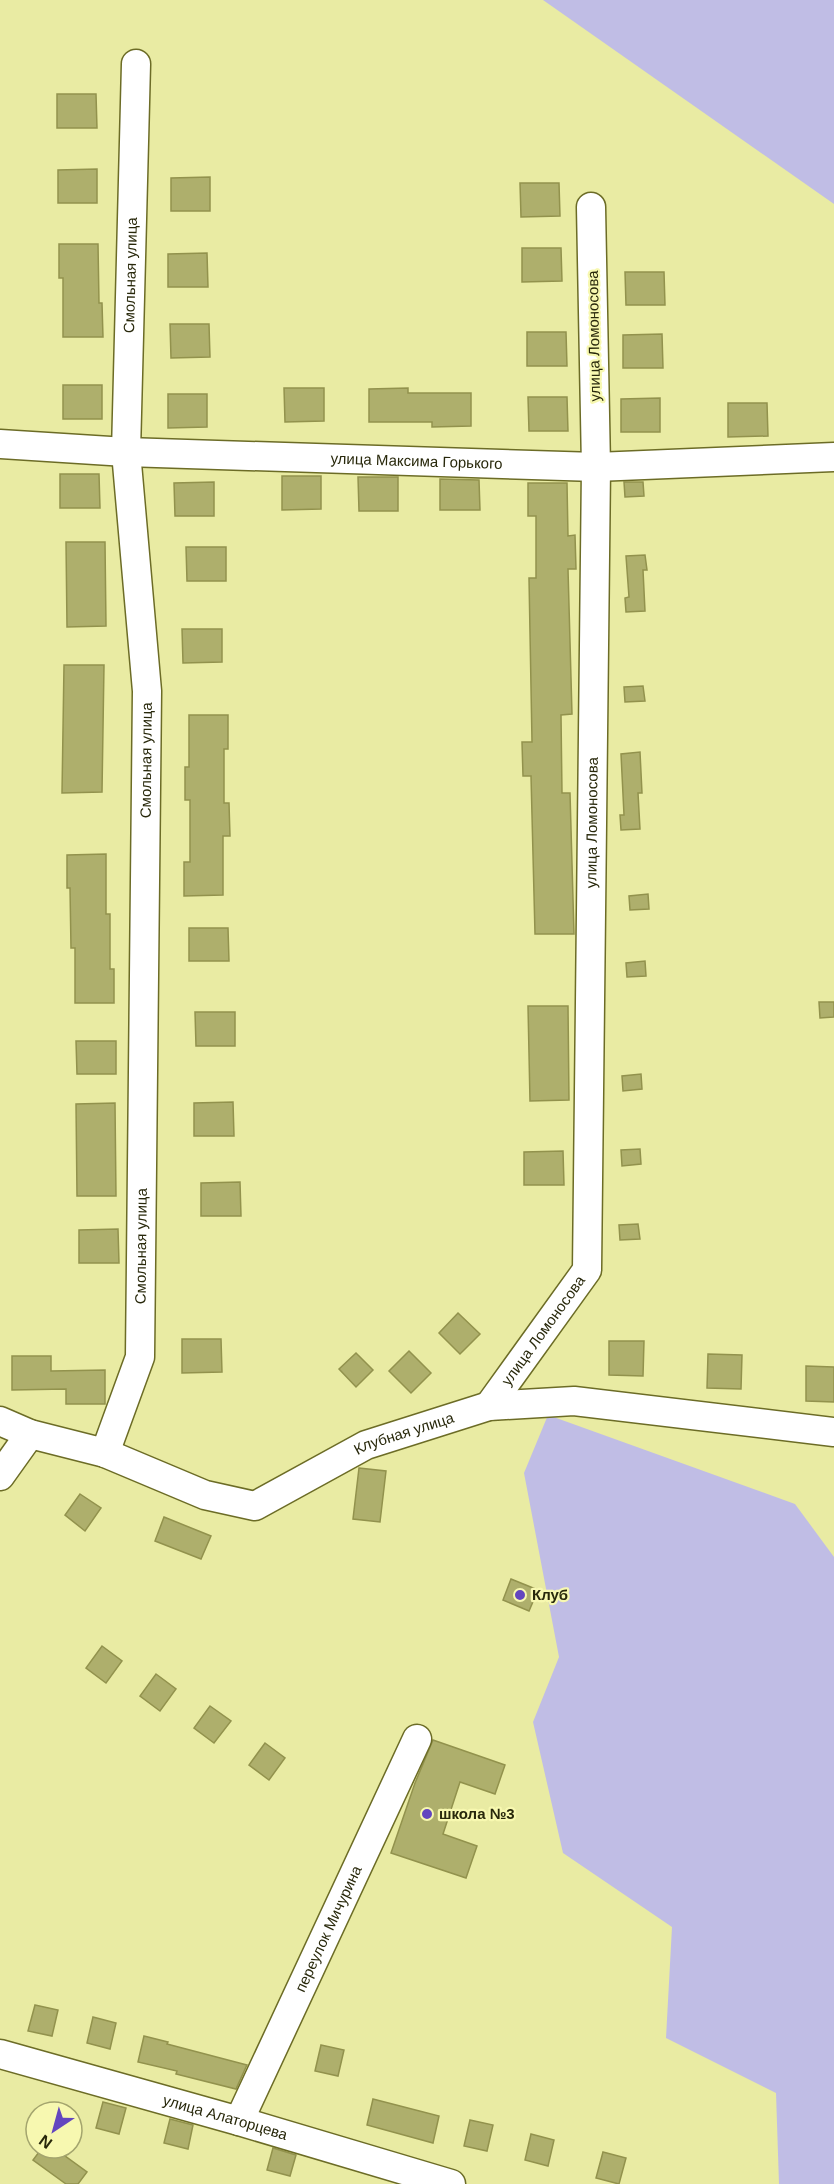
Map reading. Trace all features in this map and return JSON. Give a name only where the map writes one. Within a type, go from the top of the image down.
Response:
[{"type":"street","name":"Смольная улица","points":[[105,1453],[140,1357],[147,691],[126,452],[136,64]]},
{"type":"street","name":"улица Ломоносова","points":[[489,1406],[587,1270],[596,467],[591,207]]},
{"type":"street","name":"улица Максима Горького","points":[[0,444],[126,452],[596,467],[834,457]]},
{"type":"street","name":"Клубная улица","points":[[0,1421],[30,1434],[105,1453],[205,1495],[255,1506],[366,1445],[489,1406],[574,1401],[834,1432]]},
{"type":"street","points":[[0,1476],[30,1434]]},
{"type":"street","name":"переулок Мичурина","points":[[239,2121],[417,1739]]},
{"type":"street","name":"улица Алаторцева","points":[[0,2054],[239,2121],[450,2184]]},
{"type":"shaded area","points":[[543,0],[834,0],[834,204]]},
{"type":"shaded area","points":[[548,1415],[795,1504],[834,1557],[834,2184],[779,2184],[776,2093],[666,2038],[672,1927],[563,1853],[533,1722],[559,1657],[524,1473]]},
{"type":"building","points":[[57,94],[96,94],[97,128],[57,128]]},
{"type":"building","points":[[97,169],[97,203],[58,203],[58,170]]},
{"type":"building","points":[[210,177],[210,211],[171,211],[171,178]]},
{"type":"building","points":[[520,183],[559,183],[560,216],[521,217]]},
{"type":"building","points":[[59,244],[98,244],[99,303],[102,303],[103,337],[63,337],[63,278],[59,278]]},
{"type":"building","points":[[522,248],[561,248],[562,281],[522,282]]},
{"type":"building","points":[[207,253],[208,287],[168,287],[168,254]]},
{"type":"building","points":[[625,272],[664,272],[665,305],[626,305]]},
{"type":"building","points":[[170,324],[209,324],[210,357],[171,358]]},
{"type":"building","points":[[527,332],[566,332],[567,366],[527,366]]},
{"type":"building","points":[[662,334],[663,368],[623,368],[623,335]]},
{"type":"building","points":[[63,385],[102,385],[102,419],[63,419]]},
{"type":"building","points":[[284,388],[324,388],[324,421],[285,422]]},
{"type":"building","points":[[408,388],[408,393],[471,393],[471,426],[432,427],[432,422],[369,422],[369,389]]},
{"type":"building","points":[[168,394],[207,394],[207,427],[168,428]]},
{"type":"building","points":[[528,397],[567,397],[568,431],[529,431]]},
{"type":"building","points":[[660,398],[660,432],[621,432],[621,399]]},
{"type":"building","points":[[728,403],[767,403],[768,436],[728,437]]},
{"type":"building","points":[[60,474],[99,474],[100,508],[60,508]]},
{"type":"building","points":[[282,476],[321,476],[321,509],[282,510]]},
{"type":"building","points":[[358,477],[398,477],[398,511],[359,511]]},
{"type":"building","points":[[440,479],[479,480],[480,510],[440,510]]},
{"type":"building","points":[[214,482],[214,516],[175,516],[174,483]]},
{"type":"building","points":[[624,482],[643,482],[644,496],[625,497]]},
{"type":"building","points":[[528,483],[567,483],[568,536],[575,535],[576,569],[568,569],[572,714],[561,715],[562,793],[570,793],[574,934],[535,934],[531,776],[523,776],[522,742],[532,742],[529,578],[536,578],[536,516],[528,516]]},
{"type":"building","points":[[66,542],[105,542],[106,626],[67,627]]},
{"type":"building","points":[[186,547],[226,547],[226,581],[187,581]]},
{"type":"building","points":[[645,555],[647,570],[643,570],[645,611],[626,612],[625,598],[629,597],[626,556]]},
{"type":"building","points":[[182,629],[222,629],[222,662],[183,663]]},
{"type":"building","points":[[64,665],[104,665],[102,792],[62,793]]},
{"type":"building","points":[[643,686],[645,701],[625,702],[624,687]]},
{"type":"building","points":[[189,715],[228,715],[228,749],[224,749],[224,803],[229,803],[230,836],[223,836],[223,895],[184,896],[184,862],[190,862],[190,800],[185,800],[185,767],[189,767]]},
{"type":"building","points":[[640,752],[642,793],[638,793],[640,829],[621,830],[620,815],[624,815],[621,754]]},
{"type":"building","points":[[106,854],[106,914],[110,914],[110,969],[114,969],[114,1003],[75,1003],[75,948],[71,948],[67,855]]},
{"type":"building","points":[[648,894],[649,909],[630,910],[629,896]]},
{"type":"building","points":[[189,928],[228,928],[229,961],[189,961]]},
{"type":"building","points":[[645,961],[646,976],[627,977],[626,963]]},
{"type":"building","points":[[819,1002],[834,1002],[834,1017],[820,1018]]},
{"type":"building","points":[[528,1006],[568,1006],[569,1100],[530,1101]]},
{"type":"building","points":[[195,1012],[235,1012],[235,1046],[196,1046]]},
{"type":"building","points":[[76,1041],[116,1041],[116,1074],[77,1074]]},
{"type":"building","points":[[641,1074],[642,1089],[623,1091],[622,1076]]},
{"type":"building","points":[[233,1102],[234,1136],[194,1136],[194,1103]]},
{"type":"building","points":[[115,1103],[116,1196],[77,1196],[76,1104]]},
{"type":"building","points":[[640,1149],[641,1164],[622,1166],[621,1150]]},
{"type":"building","points":[[563,1151],[564,1185],[524,1185],[524,1152]]},
{"type":"building","points":[[240,1182],[241,1216],[201,1216],[201,1183]]},
{"type":"building","points":[[638,1224],[640,1239],[620,1240],[619,1225]]},
{"type":"building","points":[[118,1229],[119,1263],[79,1263],[79,1230]]},
{"type":"building","points":[[458,1313],[480,1334],[460,1354],[439,1333]]},
{"type":"building","points":[[182,1339],[221,1339],[222,1372],[182,1373]]},
{"type":"building","points":[[609,1341],[644,1341],[643,1376],[609,1375]]},
{"type":"building","points":[[409,1351],[431,1373],[411,1393],[389,1371]]},
{"type":"building","points":[[356,1353],[373,1370],[356,1387],[339,1369]]},
{"type":"building","points":[[708,1354],[742,1355],[741,1389],[707,1388]]},
{"type":"building","points":[[12,1356],[51,1356],[51,1371],[105,1370],[105,1404],[66,1404],[66,1389],[12,1390]]},
{"type":"building","points":[[806,1366],[834,1367],[834,1402],[806,1401]]},
{"type":"building","points":[[359,1468],[386,1471],[380,1522],[353,1519]]},
{"type":"building","points":[[80,1494],[101,1508],[85,1531],[65,1515]]},
{"type":"building","points":[[164,1517],[211,1536],[201,1559],[155,1541]]},
{"type":"building","name":"Клуб","points":[[511,1579],[538,1590],[529,1611],[503,1600]]},
{"type":"building","points":[[102,1646],[122,1661],[106,1683],[86,1668]]},
{"type":"building","points":[[156,1674],[176,1689],[160,1711],[140,1696]]},
{"type":"building","points":[[210,1706],[231,1721],[214,1743],[194,1728]]},
{"type":"building","name":"школа №3","points":[[433,1740],[505,1765],[495,1794],[460,1782],[443,1834],[477,1846],[466,1878],[391,1853],[415,1783]]},
{"type":"building","points":[[265,1743],[285,1758],[269,1780],[249,1765]]},
{"type":"building","points":[[35,2005],[58,2010],[52,2036],[28,2031]]},
{"type":"building","points":[[93,2017],[116,2023],[110,2049],[87,2043]]},
{"type":"building","points":[[144,2036],[247,2065],[236,2089],[176,2074],[177,2071],[138,2062]]},
{"type":"building","points":[[321,2045],[344,2050],[338,2076],[315,2071]]},
{"type":"building","points":[[373,2099],[439,2116],[433,2143],[367,2125]]},
{"type":"building","points":[[103,2102],[126,2108],[119,2134],[96,2128]]},
{"type":"building","points":[[170,2119],[193,2125],[188,2149],[164,2143]]},
{"type":"building","points":[[470,2120],[493,2125],[487,2151],[464,2146]]},
{"type":"building","points":[[531,2134],[554,2140],[548,2166],[525,2160]]},
{"type":"building","points":[[273,2148],[296,2155],[290,2176],[267,2170]]},
{"type":"building","points":[[603,2152],[626,2158],[619,2184],[596,2178]]},
{"type":"building","points":[[33,2160],[70,2160],[87,2172],[78,2184],[66,2184]]},
{"type":"place","name":"Клуб","points":[[520,1595]]},
{"type":"place","name":"школа №3","points":[[427,1814]]}]
